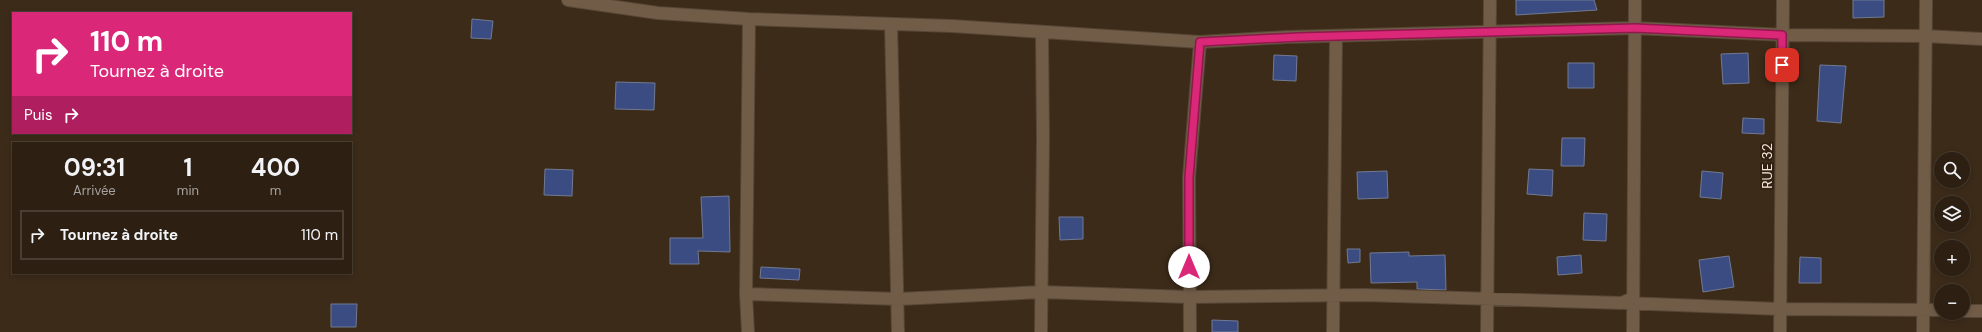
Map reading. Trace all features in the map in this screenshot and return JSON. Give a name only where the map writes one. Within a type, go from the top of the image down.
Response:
[{"type":"street","points":[[568,0],[658,13],[749,19],[952,26],[1200,42],[1336,36],[1635,28],[1782,35],[1925,36],[1982,39]]},
{"type":"street","points":[[1487,332],[1492,32],[1490,0]]},
{"type":"street","points":[[1633,332],[1629,302],[1635,0]]},
{"type":"street","name":"RUE 32","points":[[1780,332],[1783,0]]},
{"type":"street","points":[[1923,332],[1926,0]]},
{"type":"street","points":[[748,332],[746,294],[749,19]]},
{"type":"street","points":[[891,24],[898,332]]},
{"type":"street","points":[[1041,332],[1043,139],[1042,33]]},
{"type":"street","points":[[1333,332],[1332,296],[1336,36]]},
{"type":"street","points":[[1190,332],[1189,177],[1200,42]]},
{"type":"street","points":[[746,294],[898,299],[1041,292],[1190,296],[1332,296],[1629,302],[1780,309],[1934,310]]},
{"type":"street","points":[[1970,310],[1982,311]]},
{"type":"building","points":[[1516,0],[1594,0],[1597,10],[1516,15]]},
{"type":"building","points":[[1853,0],[1884,0],[1884,17],[1853,18]]},
{"type":"building","points":[[472,19],[493,21],[491,39],[471,38]]},
{"type":"building","points":[[1748,53],[1749,83],[1723,84],[1721,54]]},
{"type":"building","points":[[1274,55],[1297,56],[1296,81],[1273,80]]},
{"type":"building","points":[[1568,63],[1594,63],[1594,88],[1568,88]]},
{"type":"building","points":[[1820,65],[1846,66],[1841,123],[1817,121]]},
{"type":"building","points":[[616,82],[655,83],[654,110],[615,109]]},
{"type":"building","points":[[1743,118],[1764,119],[1764,134],[1742,133]]},
{"type":"building","points":[[1562,138],[1585,138],[1584,166],[1561,166]]},
{"type":"building","points":[[545,169],[573,170],[572,196],[544,195]]},
{"type":"building","points":[[1529,169],[1553,170],[1552,196],[1527,194]]},
{"type":"building","points":[[1387,171],[1388,198],[1358,199],[1357,172]]},
{"type":"building","points":[[1702,171],[1723,173],[1721,199],[1700,197]]},
{"type":"building","points":[[729,196],[730,252],[698,251],[699,264],[670,264],[670,238],[703,238],[701,197]]},
{"type":"building","points":[[1584,213],[1607,214],[1606,241],[1583,240]]},
{"type":"building","points":[[1059,217],[1083,217],[1083,239],[1060,240]]},
{"type":"building","points":[[1347,249],[1360,249],[1360,262],[1348,263]]},
{"type":"building","points":[[1409,252],[1409,256],[1445,255],[1446,290],[1417,289],[1417,282],[1371,283],[1370,253]]},
{"type":"building","points":[[1581,255],[1582,273],[1558,275],[1557,257]]},
{"type":"building","points":[[1729,256],[1734,287],[1703,292],[1699,260]]},
{"type":"building","points":[[1800,257],[1821,258],[1821,283],[1799,283]]},
{"type":"building","points":[[761,267],[800,269],[799,280],[760,278]]},
{"type":"building","points":[[331,304],[357,304],[356,327],[331,327]]},
{"type":"building","points":[[1212,320],[1238,321],[1238,332],[1212,332]]},
{"type":"route","points":[[1189,267],[1189,177],[1200,42],[1299,37],[1635,28],[1782,35],[1782,65]]}]
